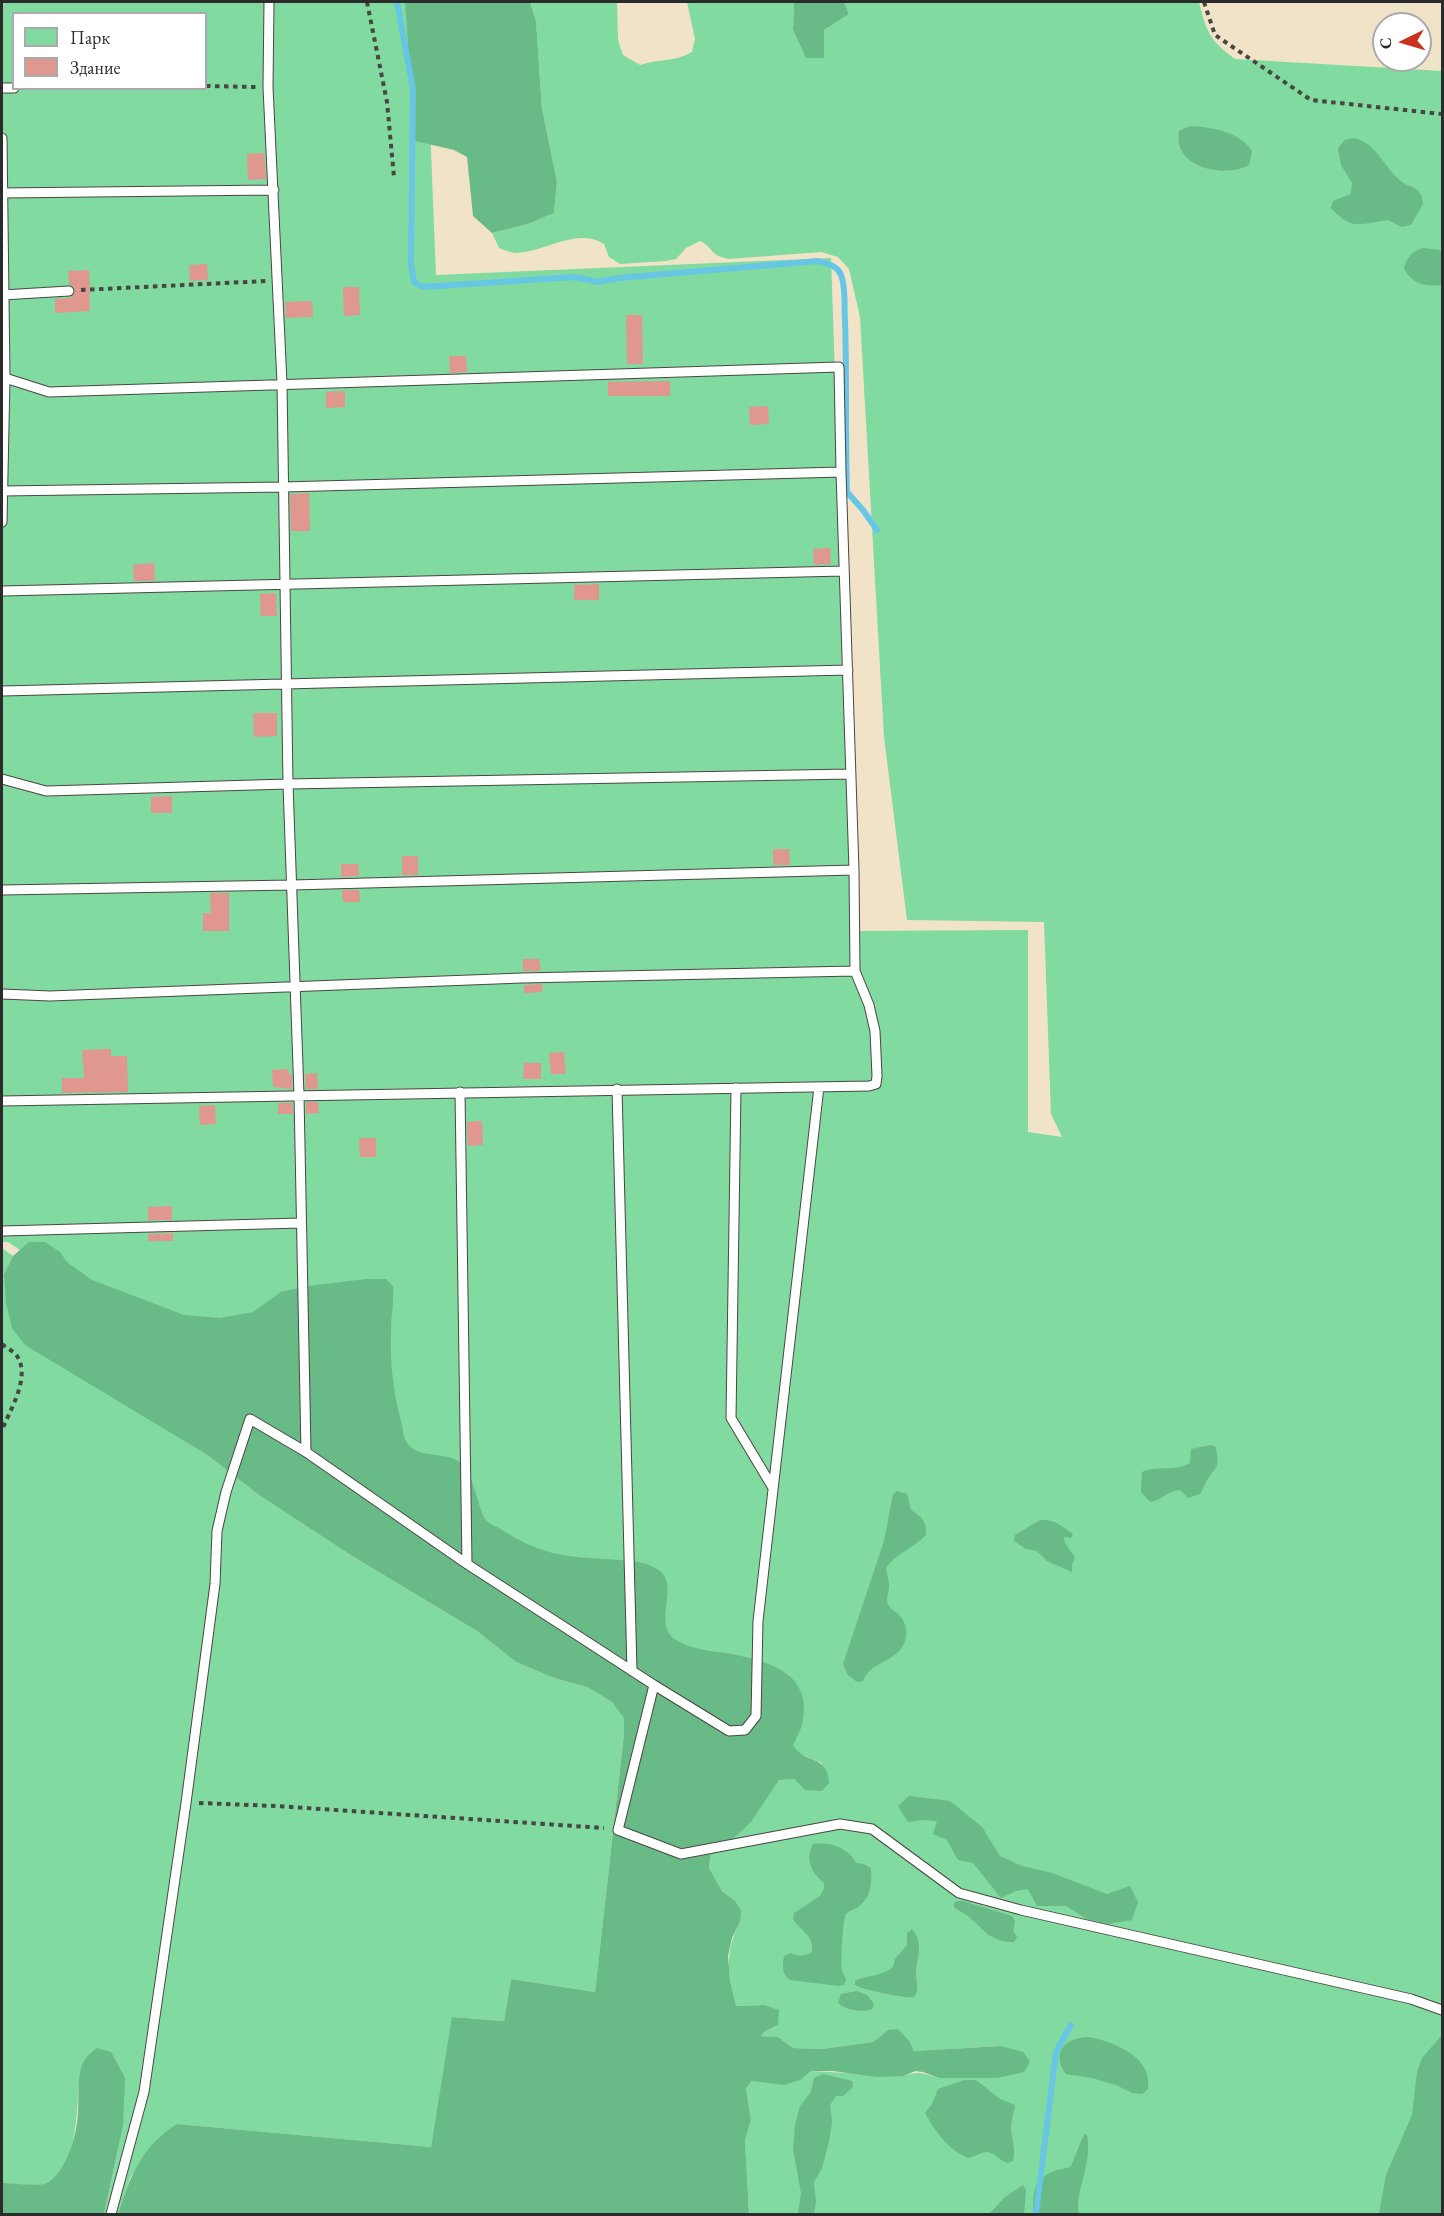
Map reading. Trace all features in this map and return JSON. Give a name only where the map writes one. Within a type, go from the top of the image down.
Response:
[{"type":"lane","points":[[269,2],[268,87],[279,280],[282,383],[288,784],[299,1095],[306,1452]]},
{"type":"lane","points":[[2,138],[5,378],[2,522]]},
{"type":"lane","points":[[2,193],[274,190]]},
{"type":"lane","points":[[3,295],[69,291]]},
{"type":"lane","points":[[2,1101],[819,1087],[876,1084],[877,1076],[875,1031],[869,1005],[855,971],[839,367],[49,392],[5,378]]},
{"type":"lane","points":[[2,490],[283,487],[841,472]]},
{"type":"lane","points":[[2,591],[844,571]]},
{"type":"lane","points":[[2,691],[848,670]]},
{"type":"lane","points":[[2,779],[46,791],[288,784],[851,774]]},
{"type":"lane","points":[[2,890],[292,885],[854,870]]},
{"type":"lane","points":[[2,994],[50,996],[522,978],[855,971]]},
{"type":"lane","points":[[111,2214],[144,2092],[215,1584],[217,1531],[226,1492],[250,1419],[306,1452],[467,1564],[654,1685],[729,1731],[745,1730],[756,1716],[758,1621],[819,1087]]},
{"type":"lane","points":[[736,1088],[731,1418],[773,1488]]},
{"type":"lane","points":[[617,1089],[632,1671]]},
{"type":"lane","points":[[460,1092],[467,1564]]},
{"type":"lane","points":[[2,1231],[301,1223]]},
{"type":"lane","points":[[654,1685],[618,1830],[681,1854],[840,1824],[872,1829],[959,1893],[1021,1910],[1411,1999],[1443,2010]]},
{"type":"path","points":[[367,2],[387,102],[394,177]]},
{"type":"path","points":[[1204,2],[1215,35],[1311,100],[1443,114]]},
{"type":"path","points":[[207,86],[268,87]]},
{"type":"path","points":[[69,291],[279,280]]},
{"type":"path","points":[[2,1344],[17,1356],[22,1373],[17,1395],[2,1430]]},
{"type":"path","points":[[186,1803],[335,1810],[618,1830]]},
{"type":"green space","points":[[2,2],[425,2],[436,275],[831,258],[854,931],[1028,930],[1028,1132],[1062,1137],[1051,1114],[1044,922],[907,920],[884,737],[860,317],[849,269],[838,257],[821,252],[723,258],[700,241],[686,248],[676,259],[620,264],[609,257],[604,244],[593,239],[572,239],[528,252],[517,253],[499,248],[492,233],[528,224],[554,213],[557,182],[542,109],[536,21],[530,2],[617,2],[618,40],[623,55],[640,65],[692,52],[695,39],[687,2],[794,2],[793,30],[806,57],[824,58],[824,30],[849,14],[844,2],[1199,2],[1210,35],[1235,59],[1372,67],[1372,72],[1442,71],[1442,2214],[749,2214],[745,2140],[751,2120],[746,2088],[752,2081],[790,2082],[811,2071],[904,2076],[918,2073],[939,2078],[1001,2046],[914,2051],[910,2042],[888,2030],[873,2042],[822,2049],[793,2048],[778,2037],[761,2036],[778,2025],[764,2005],[736,2006],[729,1963],[732,1944],[740,1922],[735,1901],[722,1891],[709,1868],[711,1853],[779,1780],[794,1779],[805,1790],[822,1763],[803,1755],[659,1675],[8,1242],[2,1242]]},
{"type":"green space","points":[[405,2],[530,2],[536,21],[542,109],[557,182],[554,213],[528,224],[492,233],[473,216],[467,157],[454,150],[415,141]]},
{"type":"green space","points":[[794,2],[844,2],[849,14],[824,30],[824,58],[806,58],[793,30]]},
{"type":"green space","points":[[1190,126],[1216,129],[1240,139],[1252,151],[1249,165],[1227,171],[1202,167],[1191,161],[1183,153],[1179,143],[1179,131]]},
{"type":"green space","points":[[1354,138],[1375,150],[1396,176],[1416,189],[1422,197],[1423,204],[1411,225],[1402,227],[1388,220],[1363,224],[1351,223],[1331,208],[1333,201],[1351,194],[1352,183],[1341,165],[1338,148],[1345,140]]},
{"type":"green space","points":[[1423,248],[1440,250],[1442,253],[1442,285],[1415,281],[1404,268],[1410,255]]},
{"type":"green space","points":[[29,1242],[45,1242],[92,1280],[184,1315],[220,1318],[253,1312],[281,1292],[308,1286],[386,1279],[393,1286],[392,1365],[396,1399],[407,1443],[419,1452],[451,1458],[464,1466],[471,1478],[483,1516],[515,1538],[539,1549],[563,1555],[625,1560],[657,1569],[664,1576],[667,1585],[666,1626],[670,1634],[678,1641],[695,1648],[741,1656],[769,1664],[793,1679],[800,1690],[804,1703],[803,1720],[793,1745],[803,1755],[824,1767],[829,1783],[822,1791],[805,1790],[794,1779],[779,1780],[751,1822],[736,1836],[711,1853],[709,1868],[722,1891],[735,1901],[741,1910],[740,1922],[732,1938],[728,1956],[730,1980],[736,2006],[764,2005],[779,2010],[778,2025],[761,2036],[778,2037],[793,2048],[822,2049],[873,2042],[888,2030],[898,2029],[910,2042],[914,2051],[1001,2046],[1023,2052],[1030,2062],[1024,2072],[997,2078],[939,2078],[915,2071],[904,2076],[877,2077],[833,2071],[811,2071],[800,2080],[784,2085],[752,2081],[746,2088],[751,2120],[745,2140],[749,2214],[118,2214],[133,2174],[146,2152],[154,2142],[177,2124],[431,2147],[452,2017],[504,2021],[511,1979],[595,1992],[624,1718],[612,1702],[587,1687],[554,1678],[516,1662],[477,1631],[349,1554],[259,1495],[206,1454],[25,1345],[12,1328],[6,1303],[4,1274],[13,1256]]},
{"type":"green space","points":[[2,1248],[13,1256],[4,1274],[124,1403],[206,1454],[259,1495],[349,1554],[477,1631],[516,1662],[554,1678],[587,1687],[612,1702],[624,1717],[595,1992],[511,1979],[504,2021],[453,2017],[431,2147],[177,2124],[131,2176],[118,2214],[104,2214],[123,2126],[78,2087],[73,2142],[62,2169],[44,2184],[2,2183]]},
{"type":"green space","points":[[1211,1445],[1216,1447],[1217,1466],[1200,1494],[1188,1498],[1180,1490],[1150,1502],[1141,1492],[1142,1472],[1185,1466],[1190,1463],[1191,1449]]},
{"type":"green space","points":[[897,1491],[907,1494],[911,1510],[923,1520],[926,1526],[926,1535],[895,1558],[886,1568],[889,1584],[888,1603],[902,1618],[906,1628],[906,1639],[898,1652],[874,1667],[863,1681],[857,1682],[848,1675],[843,1664],[884,1541],[893,1494]]},
{"type":"green space","points":[[1040,1520],[1054,1522],[1073,1534],[1071,1538],[1064,1537],[1065,1543],[1075,1558],[1072,1572],[1047,1561],[1037,1551],[1026,1549],[1014,1541],[1015,1535]]},
{"type":"green space","points":[[909,1796],[950,1801],[982,1827],[1000,1856],[1022,1866],[1052,1873],[1107,1894],[1130,1886],[1138,1902],[1132,1920],[1108,1924],[1087,1919],[1066,1906],[1037,1906],[1028,1889],[1016,1891],[1001,1898],[973,1863],[958,1860],[947,1840],[933,1834],[937,1821],[908,1822],[898,1806]]},
{"type":"green space","points":[[813,1844],[826,1844],[843,1849],[856,1863],[871,1868],[871,1885],[866,1899],[845,1917],[841,1960],[842,1971],[846,1979],[844,1985],[790,1980],[783,1970],[784,1956],[791,1953],[802,1956],[812,1952],[809,1938],[793,1919],[794,1913],[820,1896],[824,1888],[824,1883],[816,1875],[811,1865],[810,1855]]},
{"type":"green space","points":[[956,1901],[963,1901],[1012,1916],[1015,1921],[1013,1931],[1017,1937],[1014,1942],[1006,1942],[989,1935],[954,1907]]},
{"type":"green space","points":[[912,1929],[919,1946],[917,1989],[914,1997],[902,1997],[855,1985],[855,1981],[885,1972],[893,1967],[895,1959],[907,1945],[907,1933]]},
{"type":"green space","points":[[857,1991],[867,1995],[874,2004],[872,2009],[854,2010],[838,2003],[841,1994]]},
{"type":"green space","points":[[1442,2035],[1442,2214],[1379,2214],[1386,2175],[1412,2115],[1417,2072],[1422,2058]]},
{"type":"green space","points":[[1089,2037],[1120,2047],[1138,2060],[1145,2068],[1148,2089],[1142,2094],[1132,2093],[1116,2085],[1092,2078],[1066,2074],[1060,2059],[1063,2047],[1073,2040]]},
{"type":"green space","points":[[97,2048],[111,2052],[125,2078],[123,2126],[104,2214],[2,2214],[2,2183],[44,2184],[58,2173],[64,2164],[76,2131],[80,2071],[86,2057]]},
{"type":"green space","points":[[823,2074],[852,2081],[853,2087],[843,2096],[836,2096],[830,2105],[832,2123],[829,2142],[822,2168],[814,2182],[816,2202],[814,2214],[798,2214],[801,2193],[793,2149],[795,2125],[800,2106],[811,2092],[814,2078]]},
{"type":"green space","points":[[964,2080],[976,2080],[1000,2099],[1015,2105],[1011,2127],[1013,2161],[1008,2163],[987,2152],[968,2158],[948,2145],[929,2120],[925,2113],[932,2104],[938,2089]]},
{"type":"green space","points":[[1084,2134],[1087,2135],[1088,2156],[1079,2196],[1079,2214],[1033,2214],[1034,2193],[1038,2182],[1057,2170],[1071,2166]]},
{"type":"green space","points":[[1023,2185],[1026,2190],[1024,2214],[989,2214],[1005,2197]]},
{"type":"building","points":[[264,153],[266,179],[248,180],[247,154]]},
{"type":"building","points":[[207,264],[208,280],[190,281],[189,265]]},
{"type":"building","points":[[89,270],[90,311],[55,313],[55,299],[70,298],[75,293],[74,287],[69,284],[68,271]]},
{"type":"building","points":[[343,287],[359,287],[360,315],[344,316]]},
{"type":"building","points":[[312,301],[313,317],[286,318],[285,302]]},
{"type":"building","points":[[626,315],[642,315],[643,364],[627,364]]},
{"type":"building","points":[[449,356],[466,356],[467,372],[450,373]]},
{"type":"building","points":[[670,381],[670,396],[608,396],[608,382]]},
{"type":"building","points":[[345,391],[345,407],[326,408],[326,392]]},
{"type":"building","points":[[768,406],[769,424],[750,425],[749,407]]},
{"type":"building","points":[[309,493],[310,531],[291,531],[290,494]]},
{"type":"building","points":[[830,548],[831,564],[814,565],[813,549]]},
{"type":"building","points":[[154,563],[155,581],[134,581],[133,565]]},
{"type":"building","points":[[599,584],[599,600],[574,600],[574,585]]},
{"type":"building","points":[[276,593],[277,616],[261,616],[260,594]]},
{"type":"building","points":[[253,713],[277,713],[277,736],[254,737]]},
{"type":"building","points":[[172,796],[172,813],[151,813],[151,797]]},
{"type":"building","points":[[773,849],[789,849],[790,865],[773,865]]},
{"type":"building","points":[[402,856],[418,856],[418,875],[402,875]]},
{"type":"building","points":[[341,864],[358,864],[359,876],[341,877]]},
{"type":"building","points":[[342,890],[359,890],[360,902],[343,902]]},
{"type":"building","points":[[210,893],[229,893],[229,931],[203,931],[203,913],[211,913]]},
{"type":"building","points":[[523,959],[539,959],[541,971],[523,971]]},
{"type":"building","points":[[542,984],[542,992],[524,993],[524,985]]},
{"type":"building","points":[[111,1049],[111,1056],[127,1056],[128,1092],[62,1093],[62,1078],[84,1078],[82,1050]]},
{"type":"building","points":[[564,1052],[566,1074],[551,1074],[549,1053]]},
{"type":"building","points":[[524,1063],[541,1063],[541,1079],[523,1079]]},
{"type":"building","points":[[288,1069],[289,1075],[292,1074],[292,1089],[273,1087],[272,1070]]},
{"type":"building","points":[[317,1073],[318,1089],[306,1089],[305,1074]]},
{"type":"building","points":[[306,1102],[318,1102],[319,1113],[306,1114]]},
{"type":"building","points":[[278,1103],[292,1103],[293,1114],[278,1114]]},
{"type":"building","points":[[215,1105],[216,1124],[200,1125],[199,1106]]},
{"type":"building","points":[[482,1121],[483,1145],[468,1146],[467,1122]]},
{"type":"building","points":[[359,1138],[376,1138],[376,1157],[360,1157]]},
{"type":"building","points":[[172,1206],[172,1220],[148,1220],[148,1207]]},
{"type":"building","points":[[173,1233],[173,1241],[148,1241],[148,1234]]},
{"type":"waterway","points":[[397,2],[413,89],[411,264],[414,282],[423,287],[574,277],[598,282],[619,278],[818,261],[831,265],[841,275],[844,291],[847,492],[877,530]]},
{"type":"waterway","points":[[1036,2214],[1056,2052],[1071,2025]]}]
